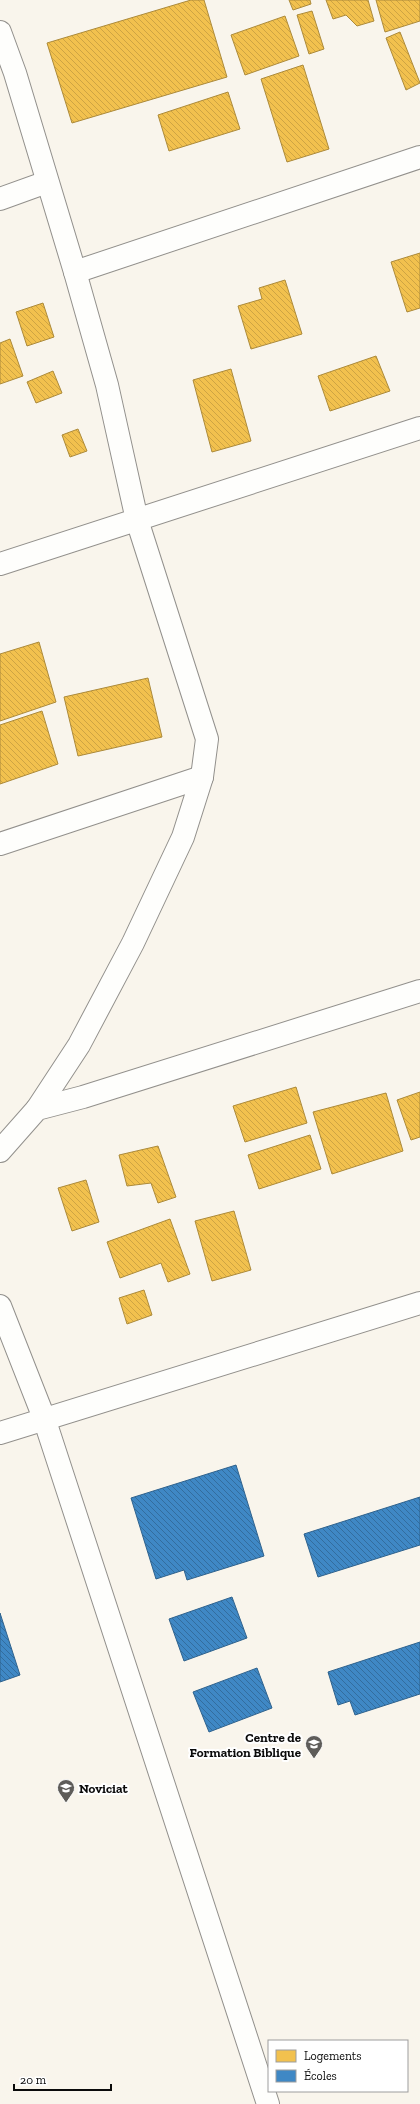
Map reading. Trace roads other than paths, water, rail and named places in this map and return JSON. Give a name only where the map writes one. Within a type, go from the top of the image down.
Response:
[{"type":"street","points":[[0,32],[15,73],[75,272],[107,385],[136,520],[207,739],[202,777],[183,837],[133,943],[79,1045],[36,1109],[0,1151]]},
{"type":"street","points":[[75,272],[420,157]]},
{"type":"street","points":[[0,199],[47,182]]},
{"type":"street","points":[[0,564],[420,428]]},
{"type":"street","points":[[0,844],[202,777]]},
{"type":"street","points":[[36,1109],[83,1097],[420,991]]},
{"type":"street","points":[[0,1433],[44,1418],[420,1303]]},
{"type":"street","points":[[0,1306],[44,1418],[268,2104]]},
{"type":"place","name":"Centre de Formation Biblique","points":[[314,1759]]},
{"type":"place","name":"Noviciat","points":[[66,1803]]}]
